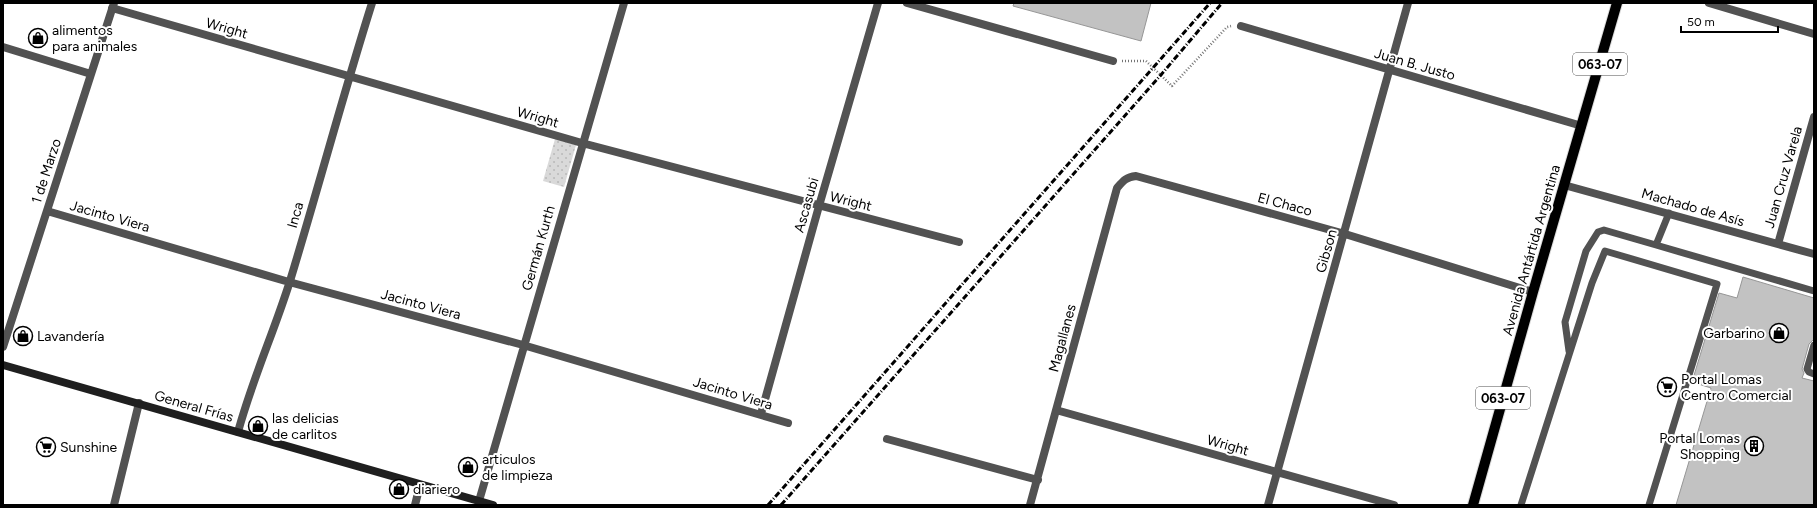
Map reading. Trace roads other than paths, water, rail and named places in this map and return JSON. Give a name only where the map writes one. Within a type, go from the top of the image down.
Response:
[{"type":"main road","name":"Avenida Antártida Argentina","points":[[1473,505],[1617,3]]},
{"type":"main road","name":"General Frías","points":[[3,365],[493,505]]},
{"type":"street","name":"Inca","points":[[238,432],[246,401],[289,282],[372,3]]},
{"type":"street","name":"Germán Kurth","points":[[479,501],[624,3]]},
{"type":"street","name":"Ascasubi","points":[[761,414],[878,3]]},
{"type":"street","points":[[907,3],[1113,61]]},
{"type":"street","name":"Gibson","points":[[1268,505],[1345,234],[1408,3]]},
{"type":"street","points":[[1709,3],[1814,34]]},
{"type":"street","name":"Wright","points":[[113,6],[349,77],[582,143],[959,242]]},
{"type":"street","name":"1 de Marzo","points":[[3,347],[113,6]]},
{"type":"street","name":"Juan B. Justo","points":[[1241,26],[1582,126]]},
{"type":"street","points":[[3,47],[91,74]]},
{"type":"street","name":"Juan Cruz Varela","points":[[1778,244],[1814,117]]},
{"type":"street","name":"El Chaco","points":[[1123,181],[1128,177],[1136,176],[1345,234],[1533,292]]},
{"type":"street","name":"Magallanes","points":[[1030,505],[1117,188],[1123,181]]},
{"type":"street","name":"Machado de Asís","points":[[1564,185],[1814,254]]},
{"type":"street","name":"Jacinto Viera","points":[[47,211],[289,282],[524,345],[788,423]]},
{"type":"street","points":[[114,505],[139,403]]},
{"type":"street","name":"Wright","points":[[1056,410],[1394,505]]},
{"type":"street","points":[[887,439],[1038,480]]},
{"type":"street","points":[[415,505],[420,485]]},
{"type":"lane","points":[[1656,245],[1668,213]]},
{"type":"lane","points":[[1570,353],[1565,322],[1586,251],[1598,232],[1604,230],[1814,291]]},
{"type":"lane","points":[[1520,505],[1592,283],[1605,251],[1717,284],[1649,505]]},
{"type":"lane","points":[[1814,345],[1807,369],[1809,372],[1814,374]]},
{"type":"railway","points":[[768,505],[1210,3]]},
{"type":"railway","points":[[781,505],[1160,76],[1222,3]]},
{"type":"place","name":"alimentos para animales","points":[[38,38]]},
{"type":"place","name":"Garbarino","points":[[1779,333]]},
{"type":"place","name":"Lavandería","points":[[23,336]]},
{"type":"place","name":"Portal Lomas Centro Comercial","points":[[1667,387]]},
{"type":"place","name":"las delicias de carlitos","points":[[258,426]]},
{"type":"place","name":"Portal Lomas Shopping","points":[[1754,446]]},
{"type":"place","name":"Sunshine","points":[[46,447]]},
{"type":"place","name":"articulos de limpieza","points":[[468,467]]},
{"type":"place","name":"diariero","points":[[399,489]]}]
